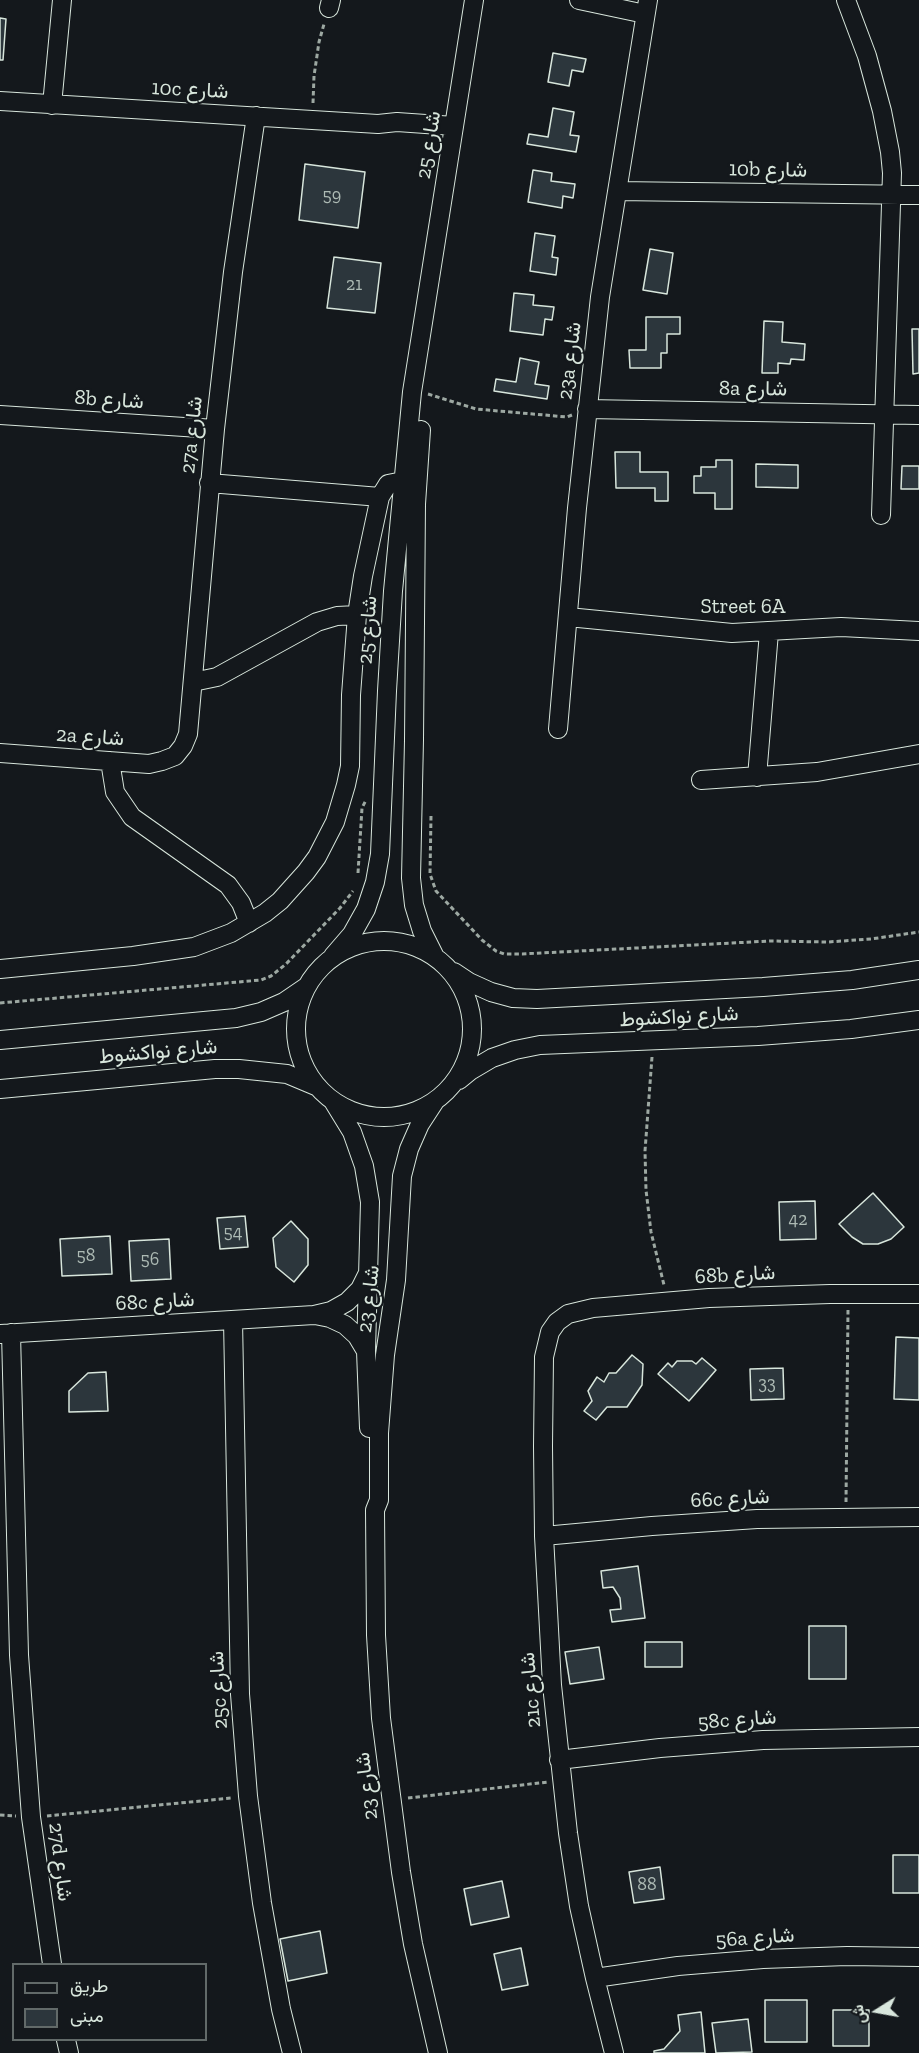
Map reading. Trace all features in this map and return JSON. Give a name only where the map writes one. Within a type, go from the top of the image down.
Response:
[{"type":"street","points":[[52,105],[62,0]]},
{"type":"street","name":"شارع 25","points":[[333,956],[366,909],[375,882],[380,854],[389,658],[415,368],[474,0]]},
{"type":"street","points":[[579,0],[647,7]]},
{"type":"street","points":[[846,0],[867,56],[890,152],[892,195],[881,515]]},
{"type":"street","name":"23a شارع","points":[[558,729],[587,409],[600,297],[647,7]]},
{"type":"street","name":"10c شارع","points":[[0,100],[378,124],[396,130],[453,132]]},
{"type":"street","name":"27a شارع","points":[[175,756],[183,746],[188,734],[209,483],[233,272],[256,116]]},
{"type":"street","name":"10b شارع","points":[[617,190],[919,195]]},
{"type":"street","name":"شارع 25","points":[[428,296],[428,345],[416,504],[411,878],[422,931],[434,955]]},
{"type":"street","name":"8a شارع","points":[[587,409],[919,415]]},
{"type":"street","name":"8b شارع","points":[[0,415],[215,429]]},
{"type":"street","points":[[0,969],[174,951],[213,941],[249,923],[280,901],[306,872],[327,840],[342,804],[350,766],[351,695],[357,615],[380,497],[388,484],[403,482]]},
{"type":"street","points":[[209,483],[380,497]]},
{"type":"street","points":[[193,682],[217,677],[317,622],[337,616],[357,615]]},
{"type":"street","name":"Street 6A","points":[[568,617],[714,632],[769,632],[841,627],[919,631]]},
{"type":"street","points":[[757,777],[769,632]]},
{"type":"street","name":"2a شارع","points":[[0,753],[149,764],[175,756]]},
{"type":"street","points":[[701,780],[817,772],[919,754]]},
{"type":"street","points":[[110,761],[115,792],[132,818],[219,877],[235,894],[249,923]]},
{"type":"street","points":[[373,940],[394,940],[415,945],[434,955],[450,969],[462,987],[470,1007],[472,1028],[470,1049],[462,1070],[450,1087],[435,1101],[416,1111],[395,1117],[374,1117],[353,1112],[333,1101],[318,1087],[306,1070],[298,1050],[296,1029],[298,1007],[306,987],[318,970],[333,956],[352,946],[373,940]]},
{"type":"street","name":"شارع نواكشوط","points":[[450,969],[469,982],[491,992],[513,998],[537,999],[763,987],[852,980],[919,970]]},
{"type":"street","name":"شارع نواكشوط","points":[[0,1040],[236,1018],[261,1012],[284,1002],[306,987]]},
{"type":"street","name":"شارع نواكشوط","points":[[450,1087],[470,1071],[492,1058],[540,1045],[851,1029],[919,1020]]},
{"type":"street","name":"شارع نواكشوط","points":[[0,1089],[215,1069],[287,1074],[318,1087]]},
{"type":"street","name":"شارع 23","points":[[333,1101],[352,1132],[364,1166],[370,1202],[366,1351],[371,1500],[375,1510],[376,1635],[381,1718],[413,1944],[438,2053]]},
{"type":"street","name":"شارع 23","points":[[375,1510],[379,1500],[380,1413],[385,1355],[396,1280],[402,1176],[408,1149],[435,1101]]},
{"type":"street","name":"68c شارع","points":[[6,1333],[314,1315],[331,1311],[347,1302],[360,1289],[368,1273]]},
{"type":"street","name":"68b شارع","points":[[557,1322],[568,1314],[580,1310],[668,1301],[849,1294],[919,1294]]},
{"type":"street","name":"68c شارع","points":[[314,1315],[330,1318],[345,1325],[357,1336],[366,1351]]},
{"type":"street","name":"25c شارع","points":[[233,1320],[240,1672],[248,1796],[262,1903],[281,2009],[292,2053]]},
{"type":"street","name":"21c شارع","points":[[557,1322],[550,1332],[544,1357],[544,1536],[552,1685],[561,1780],[579,1906],[614,2053]]},
{"type":"street","name":"27d شارع","points":[[6,1333],[19,1655],[31,1817],[52,1963]]},
{"type":"street","name":"66c شارع","points":[[544,1536],[757,1519],[919,1517]]},
{"type":"street","name":"58c شارع","points":[[559,1760],[660,1748],[763,1740],[919,1737]]},
{"type":"street","name":"56a شارع","points":[[595,1978],[678,1966],[762,1959],[847,1956],[919,1957]]},
{"type":"path","points":[[312,120],[318,53],[330,4]]},
{"type":"path","points":[[424,393],[476,409],[567,417],[587,409]]},
{"type":"path","points":[[358,876],[364,802],[369,798],[382,796]]},
{"type":"path","points":[[431,810],[430,874],[436,891],[488,946],[504,954],[770,941],[828,942],[919,932]]},
{"type":"path","points":[[0,1003],[261,980],[279,971],[347,902],[356,885]]},
{"type":"path","points":[[653,1040],[645,1151],[646,1190],[651,1232],[668,1301]]},
{"type":"path","points":[[846,1517],[849,1294]]},
{"type":"path","points":[[391,1800],[561,1780]]},
{"type":"path","points":[[0,1815],[31,1817],[248,1796]]},
{"type":"building","points":[[0,18],[6,19],[3,60],[0,60]]},
{"type":"building","points":[[553,53],[586,59],[583,72],[572,70],[569,86],[548,82]]},
{"type":"building","points":[[553,108],[574,112],[570,135],[579,136],[576,152],[527,144],[529,134],[548,137]]},
{"type":"building","points":[[305,164],[365,172],[358,228],[299,220]]},
{"type":"building","points":[[533,170],[552,173],[551,181],[575,184],[573,198],[563,196],[562,208],[528,202]]},
{"type":"building","points":[[535,233],[555,236],[552,257],[558,258],[556,275],[530,271]]},
{"type":"building","points":[[650,249],[673,253],[667,294],[643,290]]},
{"type":"building","points":[[334,257],[381,263],[375,313],[327,308]]},
{"type":"building","points":[[514,293],[534,295],[533,305],[554,307],[552,320],[545,319],[543,335],[510,331]]},
{"type":"building","points":[[646,317],[680,317],[680,334],[667,334],[667,353],[661,353],[661,368],[630,368],[629,350],[646,350]]},
{"type":"building","points":[[764,321],[783,322],[782,342],[805,344],[804,360],[791,359],[790,364],[778,363],[778,373],[762,373]]},
{"type":"building","points":[[912,329],[919,329],[919,373],[913,374]]},
{"type":"building","points":[[520,358],[539,362],[535,384],[549,386],[547,399],[494,391],[496,379],[516,382]]},
{"type":"building","points":[[615,452],[640,452],[640,472],[668,472],[668,501],[655,501],[655,488],[616,488]]},
{"type":"building","points":[[716,460],[732,460],[732,509],[715,509],[715,493],[694,493],[694,476],[701,476],[701,467],[716,467]]},
{"type":"building","points":[[756,464],[798,465],[798,488],[756,487]]},
{"type":"building","points":[[902,466],[919,466],[919,489],[901,489]]},
{"type":"building","points":[[873,1193],[904,1227],[891,1239],[878,1244],[863,1244],[839,1224]]},
{"type":"building","points":[[815,1201],[816,1239],[780,1240],[779,1202]]},
{"type":"building","points":[[245,1216],[248,1247],[220,1249],[217,1218]]},
{"type":"building","points":[[291,1221],[308,1239],[308,1265],[294,1282],[276,1267],[273,1238]]},
{"type":"building","points":[[110,1236],[112,1274],[62,1276],[60,1239]]},
{"type":"building","points":[[169,1239],[171,1279],[131,1281],[129,1241]]},
{"type":"building","points":[[896,1337],[919,1338],[919,1400],[894,1399]]},
{"type":"building","points":[[632,1355],[643,1364],[642,1385],[627,1407],[607,1407],[596,1420],[584,1411],[592,1401],[588,1391],[597,1377],[604,1382],[609,1373],[616,1373]]},
{"type":"building","points":[[702,1358],[716,1370],[689,1401],[658,1374],[668,1363],[672,1367],[677,1361],[692,1361],[696,1364]]},
{"type":"building","points":[[783,1368],[784,1399],[751,1400],[750,1369]]},
{"type":"building","points":[[106,1372],[108,1411],[69,1412],[69,1391],[88,1373]]},
{"type":"building","points":[[638,1566],[645,1618],[612,1622],[610,1610],[621,1609],[620,1598],[613,1587],[603,1588],[601,1571]]},
{"type":"building","points":[[809,1626],[846,1626],[846,1679],[809,1679]]},
{"type":"building","points":[[645,1642],[682,1642],[682,1667],[645,1667]]},
{"type":"building","points":[[599,1647],[604,1679],[570,1684],[565,1652]]},
{"type":"building","points":[[893,1855],[919,1855],[919,1893],[893,1893]]},
{"type":"building","points":[[660,1867],[664,1899],[634,1903],[629,1872]]},
{"type":"building","points":[[502,1881],[509,1917],[471,1925],[464,1889]]},
{"type":"building","points":[[320,1931],[327,1973],[288,1981],[280,1939]]},
{"type":"building","points":[[521,1948],[528,1985],[502,1990],[494,1954]]},
{"type":"building","points":[[765,2000],[807,2000],[807,2042],[765,2042]]},
{"type":"building","points":[[833,2010],[869,2010],[869,2046],[833,2046]]},
{"type":"building","points":[[701,2012],[705,2053],[654,2053],[654,2051],[664,2049],[680,2031],[678,2015]]},
{"type":"building","points":[[748,2019],[752,2052],[716,2053],[712,2023]]}]
